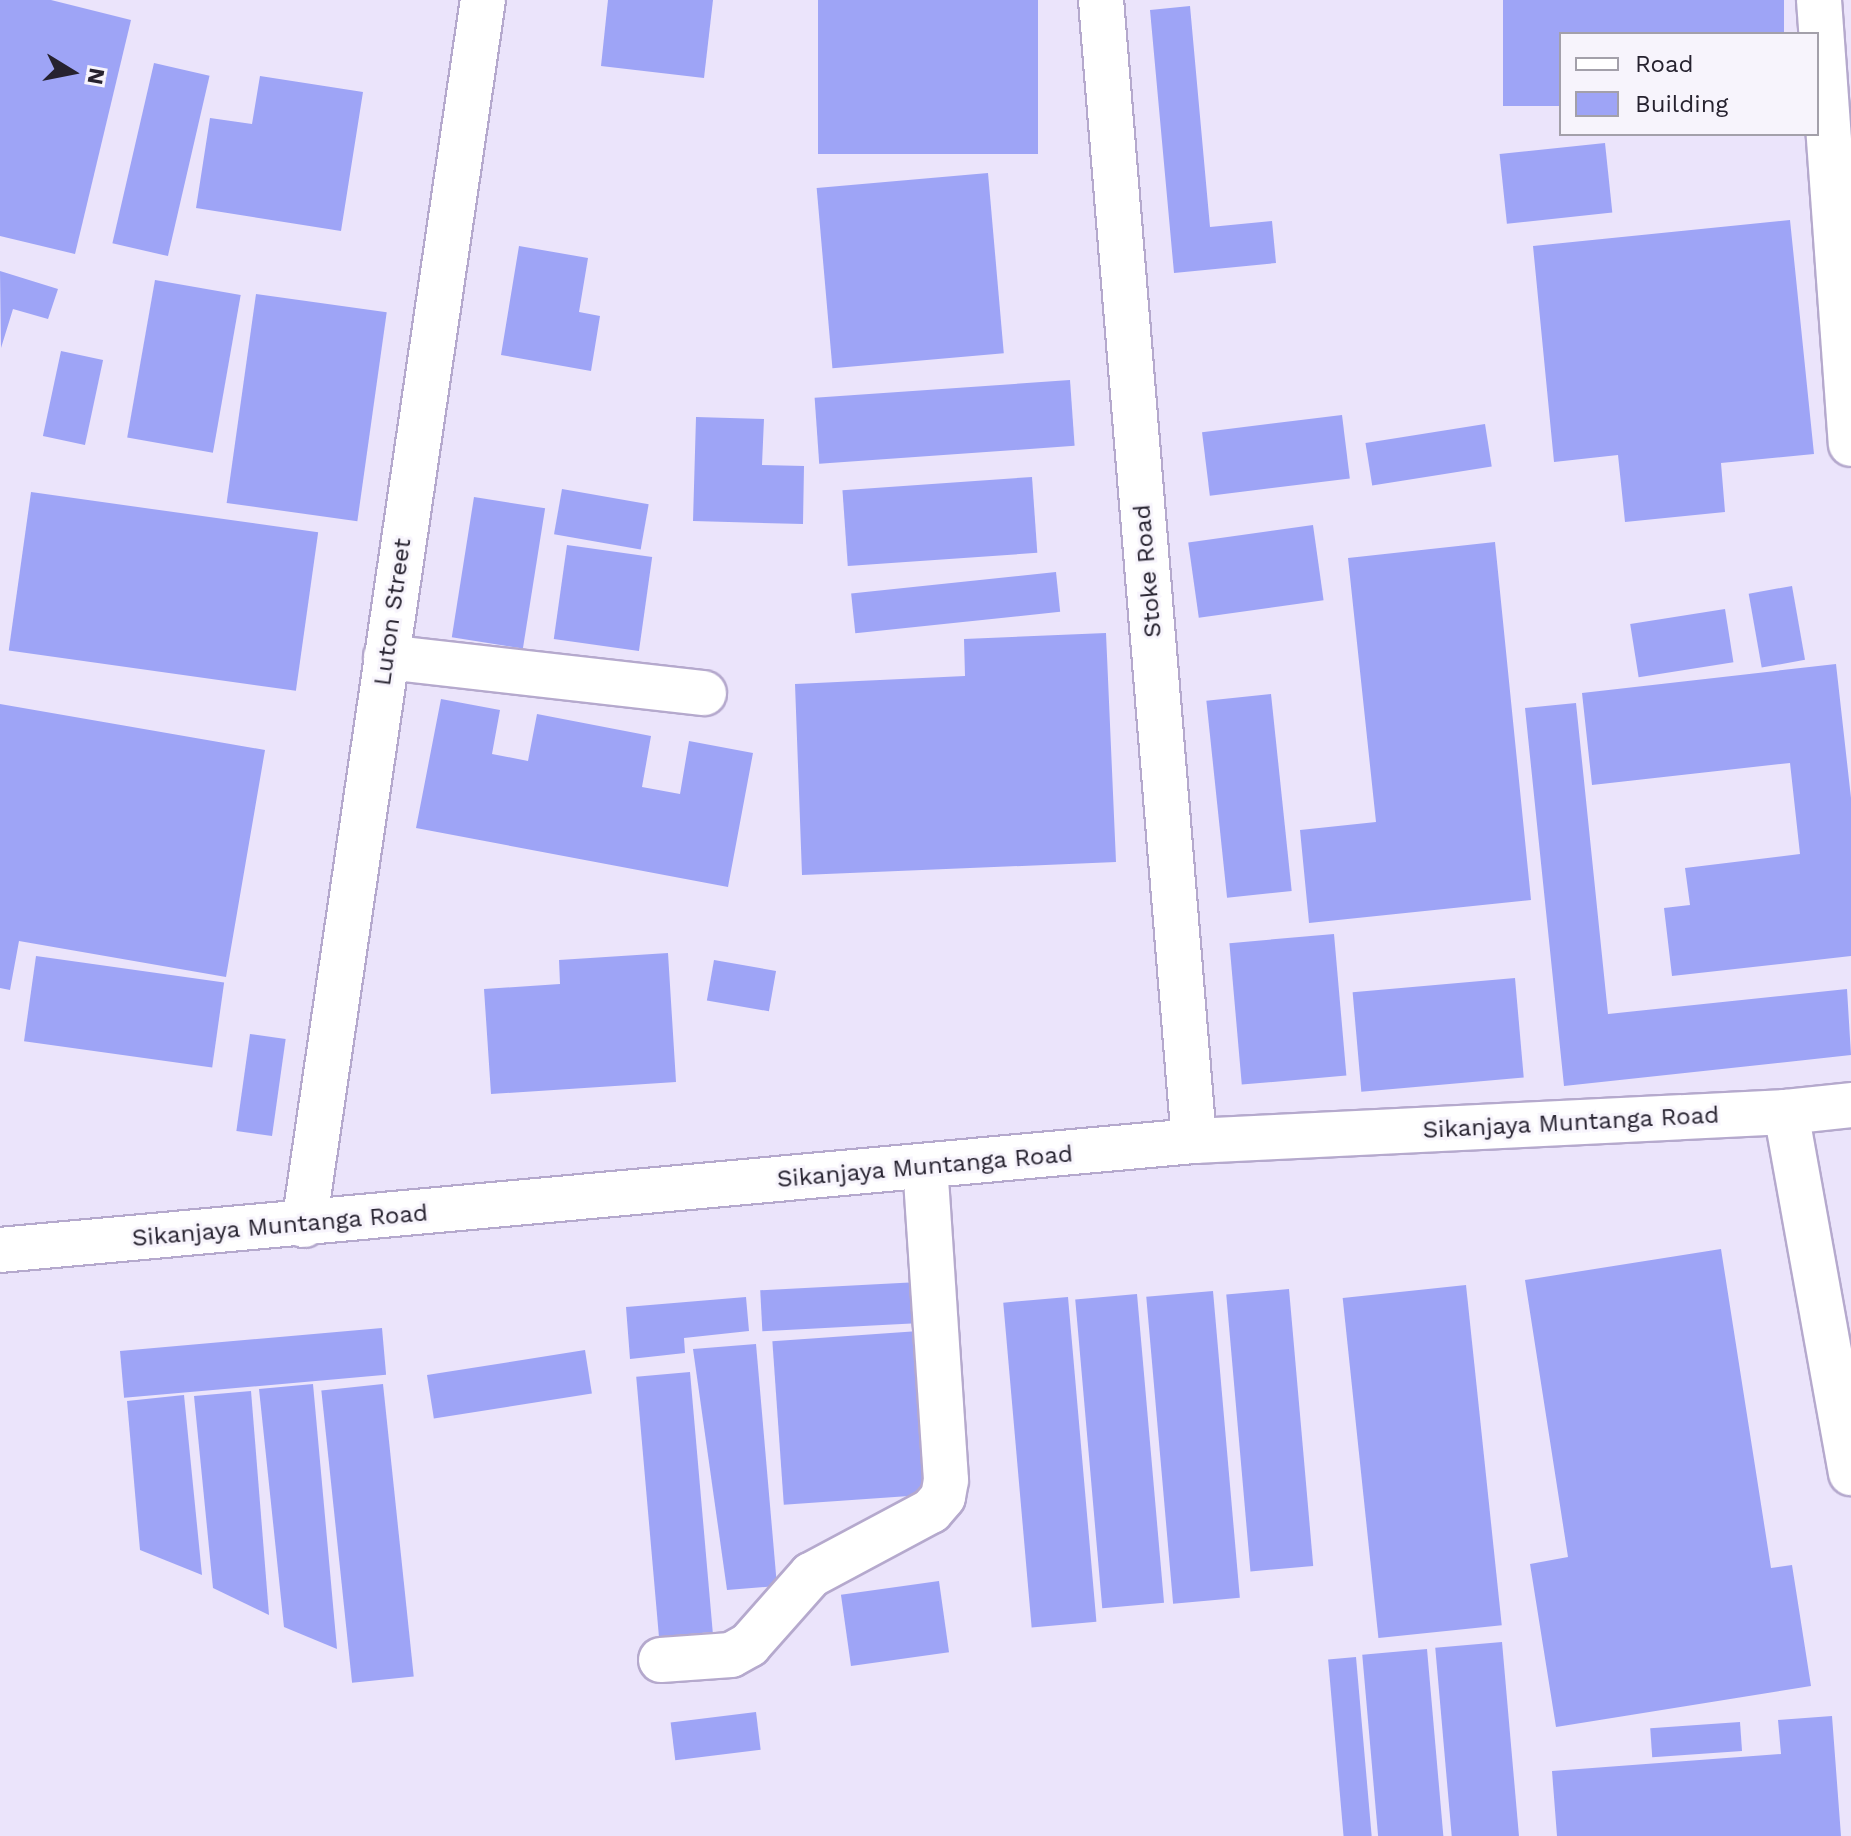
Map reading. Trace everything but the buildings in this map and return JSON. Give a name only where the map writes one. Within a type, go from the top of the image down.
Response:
[{"type":"street","name":"Luton Street","points":[[304,1225],[483,0]]},
{"type":"street","name":"Stoke Road","points":[[1101,0],[1194,1141]]},
{"type":"street","points":[[1819,0],[1851,444]]},
{"type":"street","points":[[386,657],[704,693]]},
{"type":"street","name":"Sikanjaya Muntanga Road","points":[[0,1250],[304,1225],[1194,1141],[1786,1112],[1851,1105]]},
{"type":"street","points":[[1786,1112],[1851,1473]]},
{"type":"street","points":[[661,1660],[731,1655],[749,1645],[811,1575],[931,1511],[943,1497],[946,1480],[925,1167]]}]
